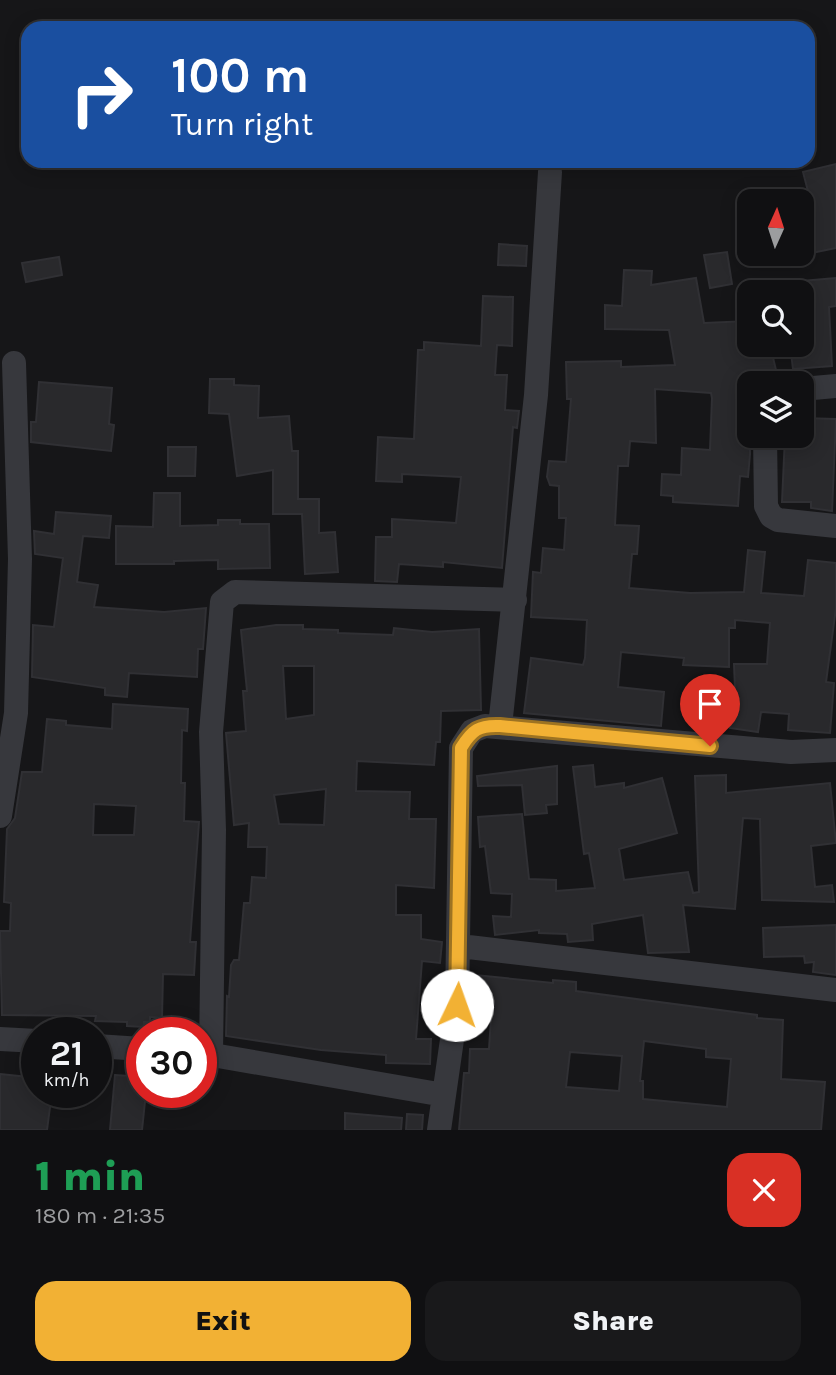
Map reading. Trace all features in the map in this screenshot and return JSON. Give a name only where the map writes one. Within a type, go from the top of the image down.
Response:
[{"type":"street","points":[[500,726],[537,395],[550,172]]},
{"type":"street","points":[[0,816],[16,713],[20,559],[14,363]]},
{"type":"street","points":[[814,388],[836,386]]},
{"type":"street","points":[[765,448],[766,506],[771,516],[778,520],[836,526]]},
{"type":"street","points":[[207,1017],[214,830],[211,732],[222,602],[235,592],[515,600]]},
{"type":"street","points":[[439,1130],[457,1005],[461,748],[471,731],[485,726],[500,726],[791,752],[836,750]]},
{"type":"street","points":[[460,946],[836,990]]},
{"type":"street","points":[[0,1039],[21,1040]]},
{"type":"street","points":[[217,1055],[443,1096]]},
{"type":"building","points":[[836,164],[836,248],[814,253],[814,189],[807,189],[803,172]]},
{"type":"building","points":[[499,244],[527,246],[526,266],[498,265]]},
{"type":"building","points":[[727,252],[732,284],[710,288],[704,255]]},
{"type":"building","points":[[59,257],[62,275],[26,282],[22,263]]},
{"type":"building","points":[[624,270],[652,271],[651,285],[696,278],[704,323],[737,322],[737,357],[773,357],[776,370],[737,371],[737,448],[750,448],[750,454],[748,477],[740,476],[738,506],[673,502],[673,496],[661,495],[662,474],[681,475],[682,448],[710,450],[712,398],[711,393],[655,389],[656,443],[630,441],[628,466],[618,466],[615,525],[639,526],[637,554],[632,554],[629,588],[690,593],[744,592],[748,550],[765,552],[761,593],[804,596],[808,560],[836,563],[836,608],[826,682],[834,683],[830,733],[788,730],[789,714],[761,712],[758,732],[730,728],[735,689],[734,664],[767,664],[770,623],[735,620],[735,628],[729,628],[729,667],[683,665],[684,658],[621,652],[618,687],[664,692],[661,726],[524,713],[531,658],[583,665],[585,658],[587,620],[531,617],[533,572],[541,573],[543,548],[564,550],[566,518],[559,518],[559,486],[550,485],[547,477],[549,461],[566,462],[571,399],[567,399],[566,362],[621,361],[621,367],[675,365],[669,330],[605,329],[605,305],[622,306]]},
{"type":"building","points":[[836,278],[836,306],[829,307],[832,366],[793,369],[792,357],[814,357],[813,280]]},
{"type":"building","points":[[483,296],[513,297],[512,346],[497,345],[495,375],[507,375],[505,410],[519,411],[517,428],[513,427],[502,568],[443,562],[443,567],[399,564],[397,582],[375,581],[376,537],[392,537],[392,519],[456,523],[461,477],[402,474],[402,482],[376,481],[378,437],[414,439],[418,350],[424,350],[424,342],[481,346]]},
{"type":"building","points":[[210,379],[234,379],[234,385],[259,386],[258,418],[289,416],[292,451],[298,451],[298,499],[319,499],[319,533],[335,532],[338,572],[305,574],[302,514],[273,514],[273,470],[237,476],[229,414],[209,413]]},
{"type":"building","points":[[39,382],[112,388],[109,424],[114,425],[111,451],[31,442],[31,422],[36,422]]},
{"type":"building","points":[[814,418],[836,419],[832,511],[811,508],[811,502],[782,502],[784,448],[814,448]]},
{"type":"building","points":[[168,447],[196,447],[195,476],[168,476]]},
{"type":"building","points":[[154,493],[180,493],[180,526],[218,525],[218,520],[240,520],[240,524],[269,524],[270,568],[218,569],[218,560],[174,561],[174,564],[116,564],[116,526],[153,527]]},
{"type":"building","points":[[56,512],[111,516],[109,538],[83,536],[77,582],[98,585],[94,607],[164,612],[206,608],[203,649],[198,649],[197,677],[129,673],[127,697],[105,695],[105,688],[32,677],[33,625],[54,627],[63,558],[35,554],[34,531],[54,534]]},
{"type":"building","points":[[276,625],[303,625],[303,629],[338,630],[338,633],[393,635],[394,628],[432,632],[479,629],[481,710],[441,711],[440,742],[436,742],[434,765],[357,761],[356,791],[410,792],[409,819],[436,819],[434,888],[396,885],[396,915],[421,915],[421,939],[442,942],[440,963],[422,961],[416,1039],[431,1039],[430,1064],[386,1063],[386,1055],[321,1050],[226,1036],[231,965],[234,960],[239,960],[244,903],[250,903],[252,877],[266,878],[267,847],[248,847],[249,823],[234,825],[226,733],[246,731],[243,691],[247,691],[241,630]],"holes":[[[283,666],[314,666],[314,715],[286,719]],[[326,789],[324,825],[279,824],[274,795]]]},
{"type":"building","points":[[113,704],[188,709],[187,731],[182,730],[181,783],[185,783],[184,821],[199,822],[190,942],[196,942],[194,975],[163,974],[162,1017],[126,1017],[126,1022],[112,1022],[112,1017],[96,1016],[2,1015],[0,931],[10,931],[11,903],[4,902],[7,829],[15,818],[22,772],[42,772],[47,719],[66,721],[66,725],[112,729]],"holes":[[[94,804],[136,806],[134,835],[93,835]]]},
{"type":"building","points":[[593,765],[595,787],[624,783],[624,788],[662,778],[677,833],[619,849],[624,880],[688,872],[693,893],[699,892],[695,776],[726,775],[726,793],[830,783],[836,843],[811,846],[815,887],[832,885],[834,902],[762,900],[760,819],[743,818],[735,909],[683,905],[689,952],[648,953],[643,915],[592,924],[593,940],[568,942],[567,934],[539,933],[539,930],[495,935],[493,916],[511,917],[512,894],[491,893],[485,846],[480,847],[478,817],[522,814],[529,879],[556,880],[556,891],[595,888],[589,853],[584,854],[573,767]]},
{"type":"building","points":[[557,766],[557,804],[546,805],[547,813],[525,815],[522,785],[478,786],[477,776]]},
{"type":"building","points":[[836,925],[836,975],[813,972],[814,962],[805,963],[804,956],[764,957],[763,928]]},
{"type":"building","points":[[475,975],[553,983],[553,980],[576,982],[576,991],[783,1020],[781,1079],[825,1082],[821,1130],[459,1130],[464,1073],[469,1073],[470,1049],[489,1049],[491,1018],[484,1018],[487,991],[474,990]],"holes":[[[644,1041],[706,1049],[706,1057],[731,1059],[727,1107],[643,1099],[643,1081],[640,1081]],[[570,1052],[622,1056],[619,1091],[566,1087]]]},
{"type":"building","points":[[0,1074],[21,1076],[21,1108],[50,1108],[47,1130],[0,1130]]},
{"type":"building","points":[[115,1075],[126,1076],[126,1108],[144,1108],[142,1130],[110,1130]]},
{"type":"building","points":[[345,1113],[402,1118],[401,1130],[345,1130]]},
{"type":"building","points":[[407,1114],[423,1115],[422,1130],[406,1130]]},
{"type":"route","points":[[457,1005],[461,748],[471,731],[485,726],[500,726],[710,746]]}]
